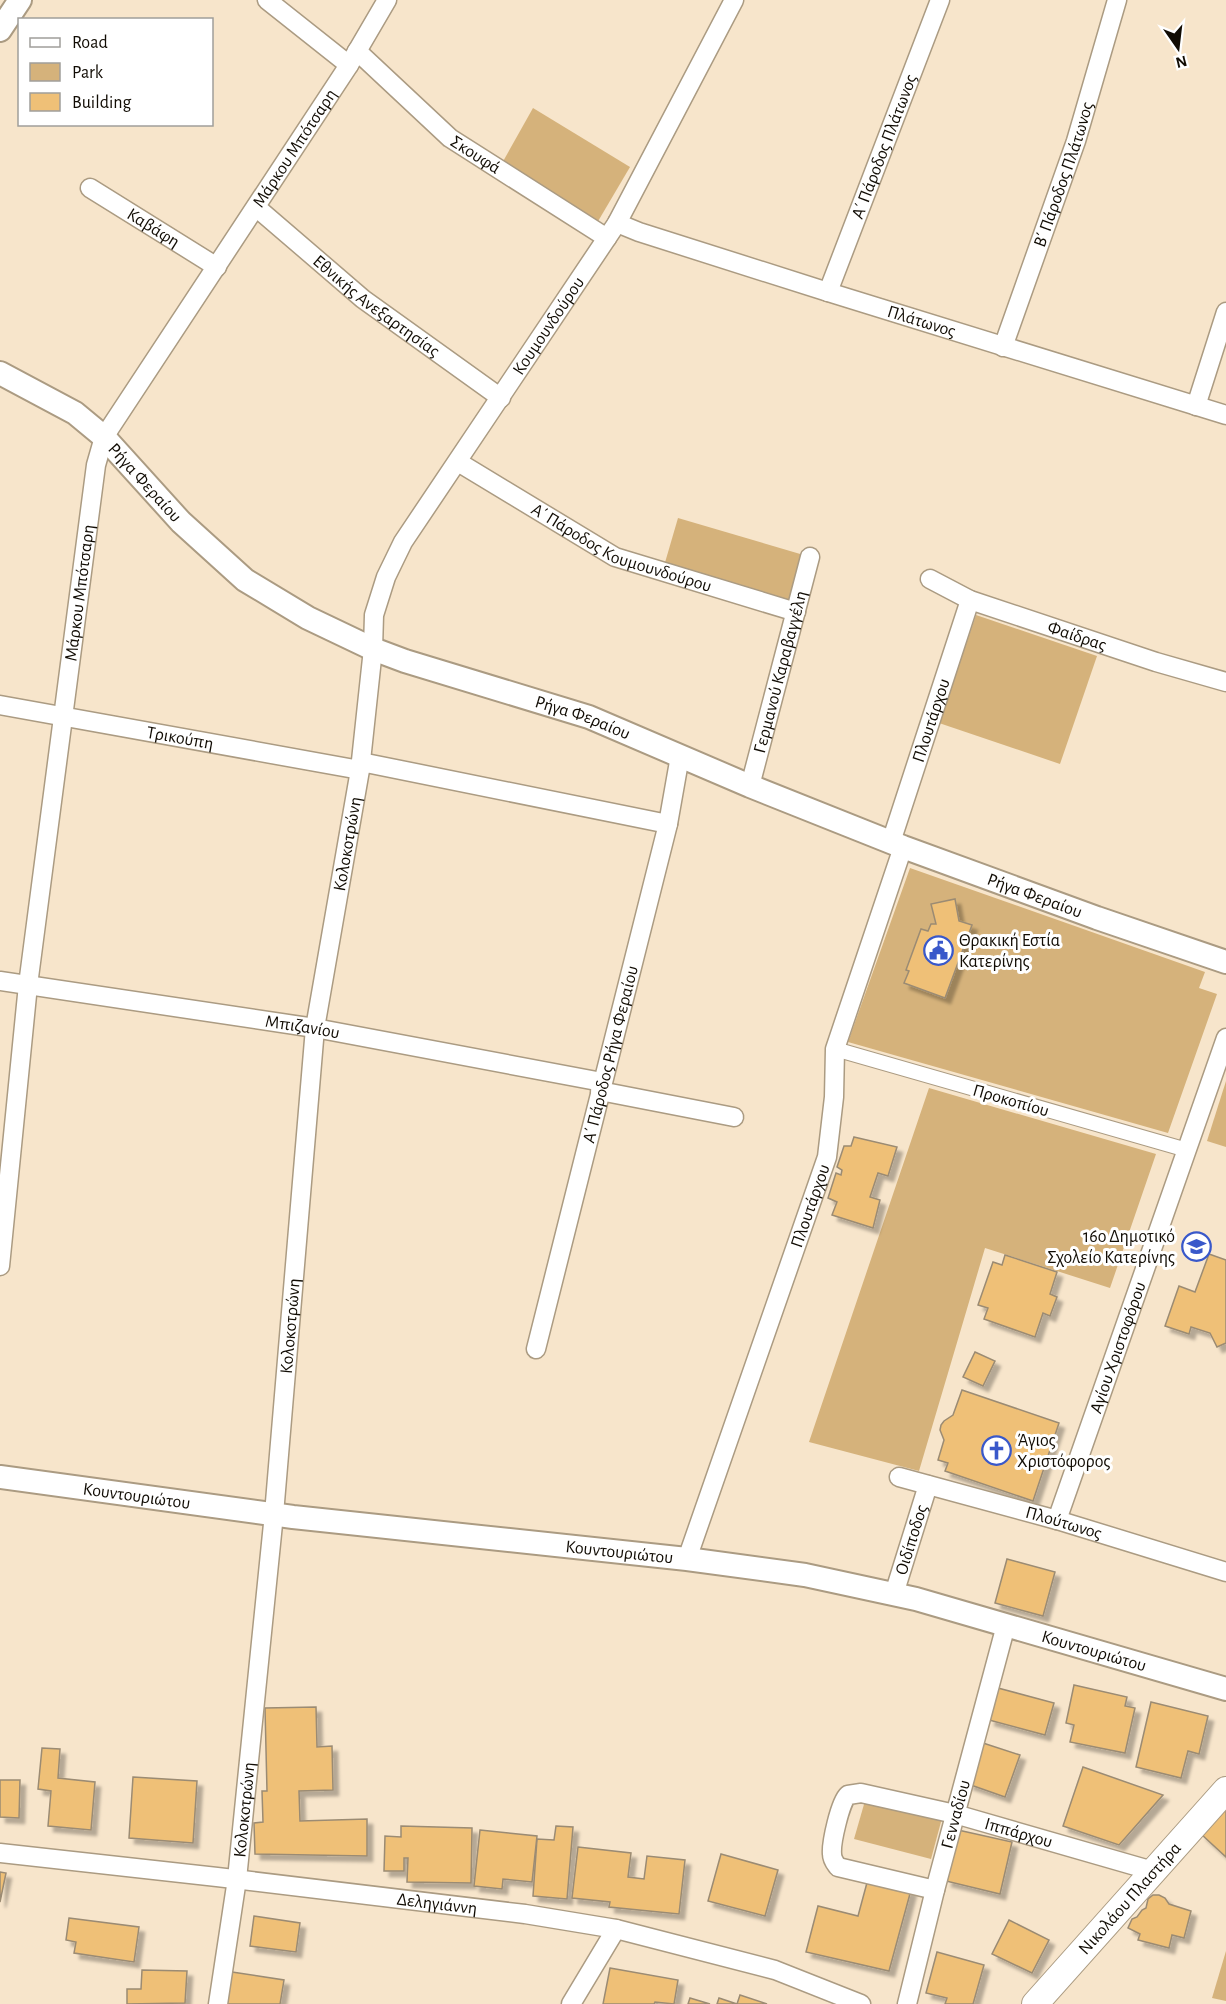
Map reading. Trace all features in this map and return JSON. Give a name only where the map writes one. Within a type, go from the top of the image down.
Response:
[{"type":"main road","name":"Νικολάου Πλαστήρα","points":[[1035,2004],[1226,1790]]},
{"type":"street","points":[[0,30],[20,0]]},
{"type":"street","name":"Σκουφά","points":[[267,0],[353,58],[450,138],[612,230]]},
{"type":"street","name":"Μάρκου Μπότσαρη","points":[[0,1266],[28,985],[96,465],[104,436],[353,58],[387,0]]},
{"type":"street","name":"Κουμουνδούρου","points":[[373,649],[374,615],[386,577],[403,542],[612,230],[734,0]]},
{"type":"street","name":"Α΄ Πάροδος Πλάτωνος","points":[[828,292],[940,0]]},
{"type":"street","name":"Β΄ Πάροδος Πλάτωνος","points":[[1003,347],[1076,141],[1117,0]]},
{"type":"street","name":"Καβάφη","points":[[90,188],[217,267]]},
{"type":"street","name":"Εθνικής Ανεξαρτησίας","points":[[256,207],[363,298],[501,398]]},
{"type":"street","name":"Πλάτωνος","points":[[612,230],[639,232],[1226,415]]},
{"type":"street","points":[[1196,406],[1226,312]]},
{"type":"street","name":"Ρήγα Φεραίου","points":[[0,373],[75,413],[104,436],[181,522],[245,579],[308,618],[373,649],[405,661],[590,717],[750,786],[897,844],[1097,918],[1226,962]]},
{"type":"street","name":"Α΄ Πάροδος Κουμουνδούρου","points":[[458,462],[615,557],[796,612]]},
{"type":"street","name":"Γερμανού Καραβαγγέλη","points":[[750,786],[810,557]]},
{"type":"street","name":"Φαίδρας","points":[[930,579],[970,600],[1156,662],[1226,682]]},
{"type":"street","name":"Πλουτάρχου","points":[[687,1559],[827,1157],[834,1097],[835,1050],[970,600]]},
{"type":"street","name":"Κολοκοτρώνη","points":[[218,2004],[237,1879],[274,1514],[315,1028],[360,766],[373,649]]},
{"type":"street","name":"Τρικούπη","points":[[0,705],[360,766],[668,824]]},
{"type":"street","name":"Α΄ Πάροδος Ρήγα Φεραίου","points":[[536,1349],[668,824],[680,756]]},
{"type":"street","name":"Μπιζανίου","points":[[0,981],[315,1028],[601,1086],[734,1117]]},
{"type":"street","name":"Αγίου Χριστοφόρου","points":[[1056,1520],[1226,1038]]},
{"type":"street","name":"Προκοπίου","points":[[835,1050],[1187,1150]]},
{"type":"street","name":"Κουντουριώτου","points":[[0,1477],[274,1514],[687,1559],[805,1575],[916,1599],[1226,1689]]},
{"type":"street","name":"Πλούτωνος","points":[[899,1477],[1056,1520],[1226,1572]]},
{"type":"street","name":"Οιδίποδος","points":[[894,1594],[928,1485]]},
{"type":"street","name":"Γενναδίου","points":[[907,2004],[1006,1625]]},
{"type":"street","name":"Ιππάρχου","points":[[935,1890],[838,1867],[834,1862],[832,1849],[841,1805],[848,1794],[861,1792],[956,1814],[1153,1871]]},
{"type":"street","name":"Δεληγιάννη","points":[[0,1853],[525,1914],[616,1929],[775,1970],[861,2004]]},
{"type":"street","points":[[572,2004],[616,1929]]},
{"type":"green space","points":[[533,108],[630,167],[597,223],[501,165]]},
{"type":"green space","points":[[678,518],[807,556],[793,604],[664,566]]},
{"type":"green space","points":[[976,615],[1097,656],[1060,764],[939,723]]},
{"type":"green space","points":[[910,868],[1205,972],[1199,988],[1217,994],[1168,1133],[848,1042]]},
{"type":"green space","points":[[1226,1081],[1226,1147],[1207,1141]]},
{"type":"green space","points":[[929,1088],[1156,1154],[1110,1288],[985,1248],[919,1471],[809,1442]]},
{"type":"green space","points":[[869,1787],[945,1807],[931,1859],[854,1839]]},
{"type":"green space","points":[[1226,1951],[1226,2001],[1212,1998]]},
{"type":"building","name":"Θρακική Εστία Κατερίνης","points":[[955,899],[959,921],[972,925],[945,998],[904,983],[909,971],[906,970],[921,929],[928,931],[931,924],[936,924],[931,904]]},
{"type":"building","points":[[854,1137],[897,1147],[888,1176],[878,1173],[870,1197],[880,1200],[873,1228],[832,1215],[837,1202],[828,1198],[836,1173],[841,1175],[842,1170],[837,1167],[844,1146],[851,1146]]},
{"type":"building","points":[[1209,1254],[1226,1260],[1226,1343],[1217,1347],[1210,1333],[1191,1327],[1189,1334],[1165,1326],[1179,1286],[1195,1292]]},
{"type":"building","points":[[1005,1255],[1057,1272],[1050,1294],[1057,1297],[1050,1316],[1043,1313],[1035,1337],[984,1319],[988,1308],[978,1305],[993,1262],[1002,1265]]},
{"type":"building","points":[[975,1352],[995,1361],[983,1386],[963,1377]]},
{"type":"building","name":"Άγιος Χριστόφορος","points":[[962,1390],[1059,1423],[1033,1501],[945,1471],[948,1463],[938,1460],[944,1440],[940,1430],[941,1425],[953,1415]]},
{"type":"building","points":[[1007,1559],[1055,1572],[1043,1616],[995,1603]]},
{"type":"building","points":[[1074,1685],[1127,1697],[1125,1706],[1135,1708],[1125,1753],[1070,1742],[1074,1725],[1066,1723]]},
{"type":"building","points":[[998,1688],[1054,1703],[1045,1735],[989,1720]]},
{"type":"building","points":[[1151,1702],[1208,1716],[1199,1754],[1188,1751],[1181,1778],[1136,1767]]},
{"type":"building","points":[[316,1707],[317,1747],[332,1746],[333,1790],[299,1791],[300,1821],[367,1819],[367,1856],[255,1854],[254,1823],[263,1822],[262,1791],[267,1791],[265,1708]]},
{"type":"building","points":[[983,1743],[1020,1755],[1005,1797],[968,1784]]},
{"type":"building","points":[[42,1748],[60,1749],[58,1778],[95,1782],[91,1830],[48,1826],[51,1791],[38,1789]]},
{"type":"building","points":[[1083,1767],[1163,1795],[1119,1845],[1063,1826]]},
{"type":"building","points":[[133,1777],[197,1781],[193,1843],[129,1838]]},
{"type":"building","points":[[0,1780],[20,1780],[19,1818],[0,1817]]},
{"type":"building","points":[[1226,1808],[1226,1857],[1201,1834]]},
{"type":"building","points":[[401,1826],[472,1828],[471,1883],[407,1882],[408,1858],[404,1858],[404,1871],[384,1871],[385,1836],[401,1837]]},
{"type":"building","points":[[556,1826],[573,1827],[567,1899],[533,1896],[537,1839],[554,1840]]},
{"type":"building","points":[[480,1830],[537,1836],[532,1882],[503,1879],[502,1889],[474,1886]]},
{"type":"building","points":[[958,1830],[1012,1842],[1000,1894],[946,1881]]},
{"type":"building","points":[[578,1847],[631,1853],[628,1877],[644,1879],[647,1856],[685,1860],[679,1914],[609,1907],[610,1902],[572,1898]]},
{"type":"building","points":[[721,1854],[778,1870],[765,1916],[708,1901]]},
{"type":"building","points":[[0,1872],[6,1873],[0,1902]]},
{"type":"building","points":[[868,1879],[911,1890],[889,1971],[806,1952],[818,1906],[858,1916]]},
{"type":"building","points":[[1153,1895],[1159,1895],[1169,1904],[1191,1911],[1184,1938],[1172,1935],[1169,1948],[1138,1940],[1140,1934],[1128,1928],[1132,1919],[1146,1908],[1148,1899]]},
{"type":"building","points":[[254,1916],[300,1923],[296,1952],[250,1946]]},
{"type":"building","points":[[69,1918],[139,1927],[134,1962],[74,1953],[76,1942],[66,1940]]},
{"type":"building","points":[[1009,1920],[1049,1940],[1032,1973],[992,1954]]},
{"type":"building","points":[[937,1952],[984,1965],[973,2004],[945,2004],[947,1998],[926,1993]]},
{"type":"building","points":[[610,1968],[678,1980],[674,2004],[655,2002],[654,2004],[603,2004]]},
{"type":"building","points":[[142,1970],[187,1971],[185,2003],[127,2004],[127,1989],[141,1989]]},
{"type":"building","points":[[232,1972],[284,1980],[280,2004],[227,2004]]},
{"type":"building","points":[[740,1995],[767,2004],[737,2004]]},
{"type":"building","points":[[690,1998],[710,2004],[688,2004]]},
{"type":"building","points":[[719,1998],[737,2004],[717,2004]]},
{"type":"place","name":"Θρακική Εστία Κατερίνης","points":[[938,950]]},
{"type":"place","name":"16ο Δημοτικό Σχολείο Κατερίνης","points":[[1196,1246]]},
{"type":"place","name":"Άγιος Χριστόφορος","points":[[996,1450]]}]
